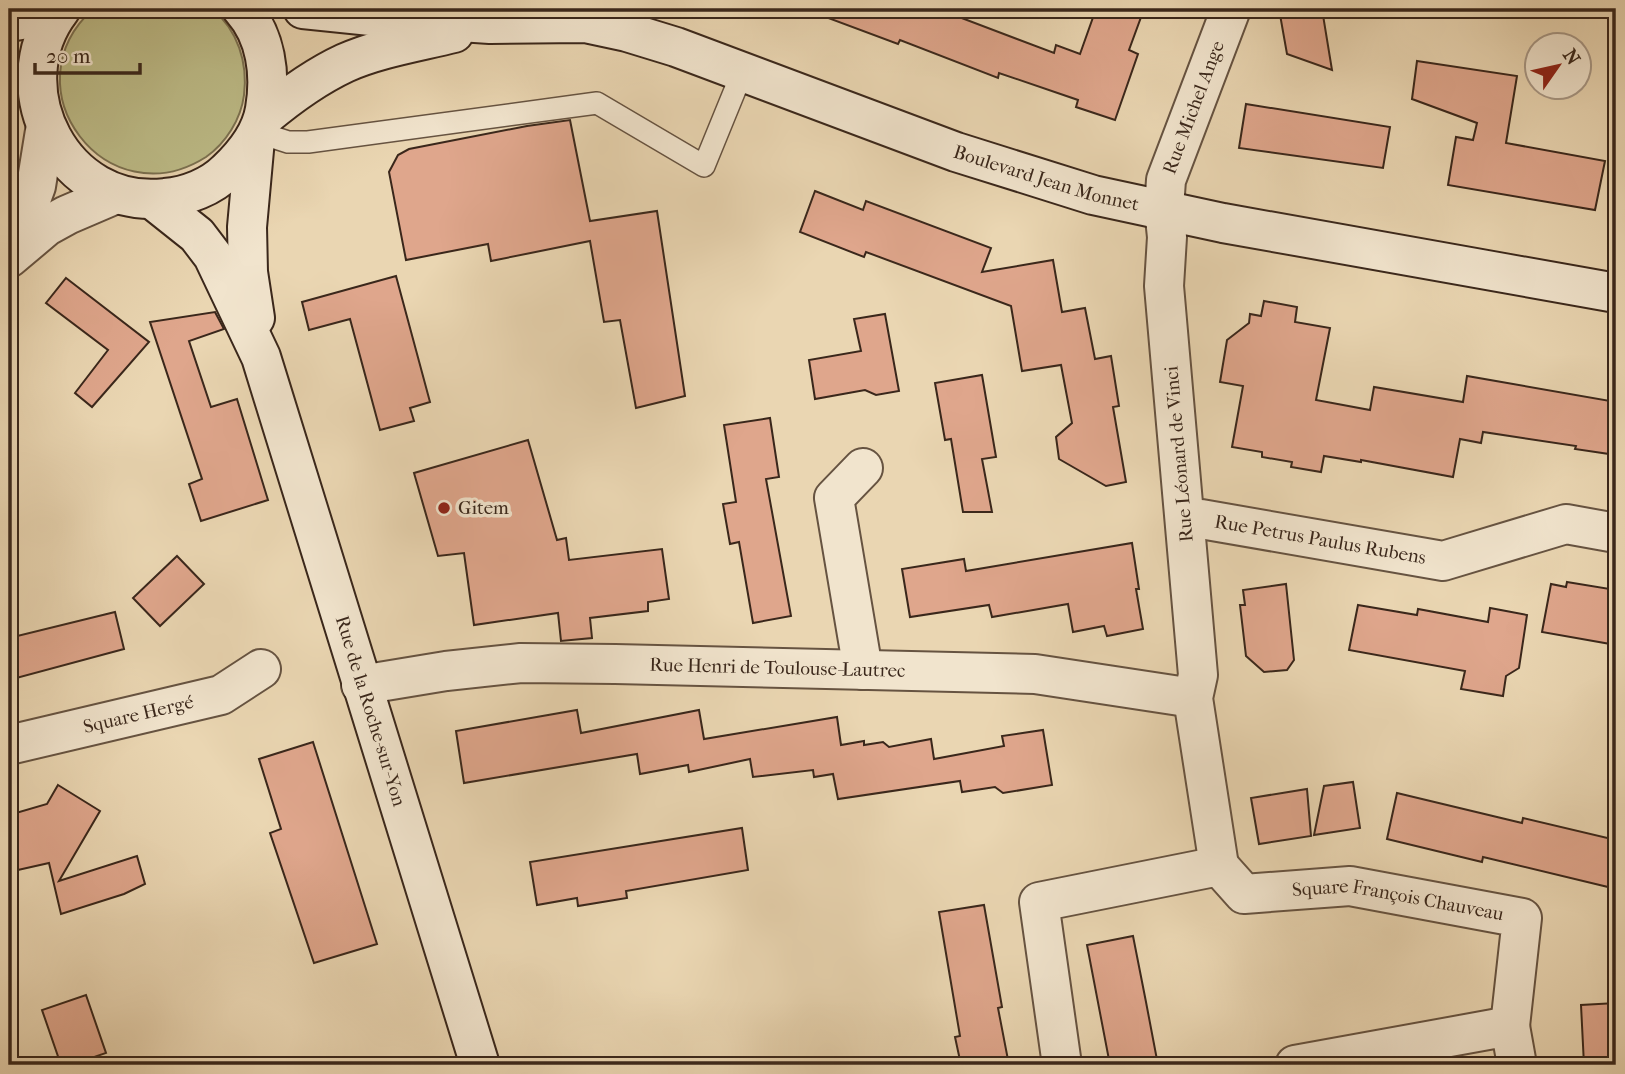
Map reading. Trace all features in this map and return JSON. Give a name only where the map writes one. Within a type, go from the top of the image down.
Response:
[{"type":"street","name":"Rue de la Roche-sur-Yon","points":[[242,9],[259,36],[267,62],[268,90],[258,129],[247,227],[248,272],[261,358]]},
{"type":"street","name":"Boulevard Jean Monnet","points":[[303,9],[490,24],[595,25],[676,47],[956,152],[1093,195],[1164,208],[1223,223],[1616,293]]},
{"type":"street","name":"Rue Michel Ange","points":[[1164,208],[1166,180],[1231,9]]},
{"type":"street","points":[[9,22],[59,11]]},
{"type":"street","points":[[9,242],[29,208],[36,186],[42,122],[34,87],[36,61],[44,36],[59,11]]},
{"type":"street","name":"Boulevard Jean Monnet","points":[[9,258],[47,226],[67,215],[134,197],[178,197],[201,189],[222,176],[240,159],[258,129],[293,93],[346,63],[375,52],[490,24]]},
{"type":"street","name":"Rue de la Roche-sur-Yon","points":[[9,85],[42,122],[58,152],[74,170],[94,185],[134,197],[197,235],[213,256],[261,358],[480,1065]]},
{"type":"street","name":"Rue Léonard de Vinci","points":[[1164,208],[1167,237],[1164,286],[1198,675],[1193,698]]},
{"type":"street","points":[[863,468],[834,498],[863,670]]},
{"type":"street","name":"Rue Petrus Paulus Rubens","points":[[1186,519],[1201,519],[1443,561],[1566,524],[1616,533]]},
{"type":"street","name":"Rue Henri de Toulouse-Lautrec","points":[[361,685],[446,671],[521,663],[615,663],[1035,674],[1193,698]]},
{"type":"street","name":"Square Hergé","points":[[9,745],[221,695],[261,669]]},
{"type":"street","points":[[1062,1065],[1040,902],[1219,866],[1193,698]]},
{"type":"street","name":"Square François Chauveau","points":[[1219,866],[1244,894],[1350,886],[1522,918],[1510,1026],[1517,1065]]},
{"type":"street","points":[[1295,1065],[1510,1026]]},
{"type":"lane","points":[[258,129],[288,142],[308,142],[597,103],[704,166],[742,73]]},
{"type":"shaded area","points":[[93,9],[212,9],[229,27],[242,59],[244,95],[236,121],[226,138],[206,157],[169,172],[134,172],[104,159],[80,136],[64,107],[60,74],[69,41]]},
{"type":"building","points":[[813,9],[938,9],[1054,53],[1056,45],[1080,54],[1096,9],[1144,9],[1129,50],[1138,54],[1115,120],[1076,107],[1078,100],[999,73],[998,78],[900,40],[898,44],[812,12]]},
{"type":"building","points":[[1279,9],[1322,9],[1332,70],[1287,54]]},
{"type":"building","points":[[1417,61],[1517,76],[1506,143],[1605,161],[1595,210],[1448,185],[1456,137],[1473,140],[1477,123],[1412,99]]},
{"type":"building","points":[[1246,104],[1390,127],[1383,168],[1239,148]]},
{"type":"building","points":[[570,120],[590,221],[657,211],[685,396],[636,408],[620,320],[604,322],[590,241],[491,261],[488,244],[406,260],[389,172],[398,155],[409,149]]},
{"type":"building","points":[[815,191],[863,210],[866,201],[991,248],[982,272],[1053,260],[1062,312],[1085,308],[1095,359],[1111,356],[1119,406],[1113,407],[1126,482],[1106,486],[1059,459],[1056,437],[1072,423],[1061,365],[1022,371],[1011,306],[866,252],[864,257],[800,232]]},
{"type":"building","points":[[396,276],[430,402],[410,408],[414,421],[380,430],[350,319],[309,330],[302,302]]},
{"type":"building","points":[[66,278],[149,342],[92,407],[75,393],[108,350],[46,303]]},
{"type":"building","points":[[1264,301],[1297,307],[1295,322],[1330,328],[1316,400],[1370,410],[1374,387],[1463,402],[1467,376],[1616,402],[1616,455],[1483,432],[1481,443],[1460,439],[1453,477],[1324,456],[1321,472],[1291,467],[1292,462],[1262,457],[1262,452],[1232,447],[1243,386],[1220,382],[1227,340],[1249,323],[1250,314],[1261,316]]},
{"type":"building","points":[[215,312],[224,329],[189,341],[211,407],[237,399],[268,500],[201,521],[189,484],[202,479],[150,322]]},
{"type":"building","points":[[885,314],[899,391],[876,395],[865,390],[815,399],[809,360],[861,351],[854,319]]},
{"type":"building","points":[[982,375],[996,457],[982,459],[992,512],[963,512],[951,439],[945,440],[935,383]]},
{"type":"building","points":[[770,418],[779,477],[766,479],[791,616],[753,623],[739,542],[730,544],[723,504],[736,502],[724,425]]},
{"type":"building","points":[[528,440],[557,540],[566,538],[569,560],[662,549],[669,599],[648,602],[648,611],[590,618],[592,638],[561,641],[558,613],[474,625],[464,553],[438,556],[414,473]]},
{"type":"building","points":[[1132,543],[1143,629],[1107,636],[1104,626],[1073,632],[1068,604],[992,617],[989,605],[910,617],[902,569],[964,559],[966,571]]},
{"type":"building","points":[[177,556],[204,584],[160,626],[133,598]]},
{"type":"building","points":[[1567,582],[1616,590],[1616,645],[1542,632],[1551,584],[1566,587]]},
{"type":"building","points":[[1286,584],[1294,660],[1287,670],[1264,672],[1246,656],[1240,605],[1245,605],[1243,590]]},
{"type":"building","points":[[1358,605],[1417,615],[1418,609],[1488,622],[1490,608],[1527,615],[1519,668],[1506,676],[1503,696],[1461,689],[1465,671],[1349,650]]},
{"type":"building","points":[[115,612],[124,649],[9,680],[9,638]]},
{"type":"building","points":[[577,710],[581,733],[699,710],[704,739],[837,717],[841,745],[864,741],[864,745],[883,742],[889,747],[931,739],[934,759],[1004,746],[1002,736],[1043,730],[1052,785],[1003,793],[995,787],[962,792],[960,781],[838,799],[833,774],[814,777],[813,770],[753,777],[750,759],[689,772],[688,765],[640,774],[637,754],[464,783],[456,731]]},
{"type":"building","points":[[313,742],[377,944],[314,963],[270,833],[281,829],[259,759]]},
{"type":"building","points":[[1353,782],[1360,828],[1314,835],[1324,786]]},
{"type":"building","points":[[58,785],[100,811],[59,881],[137,856],[145,884],[124,894],[61,914],[49,863],[9,872],[9,815],[47,804]]},
{"type":"building","points":[[1307,789],[1311,836],[1259,844],[1251,798]]},
{"type":"building","points":[[1397,793],[1522,823],[1523,818],[1616,840],[1616,853],[1608,887],[1483,857],[1482,862],[1387,839]]},
{"type":"building","points":[[742,828],[748,870],[626,891],[627,898],[578,906],[577,898],[537,905],[530,862]]},
{"type":"building","points":[[984,905],[1009,1065],[961,1065],[955,1037],[960,1036],[939,912]]},
{"type":"building","points":[[1133,936],[1158,1065],[1110,1065],[1087,945]]},
{"type":"building","points":[[86,995],[106,1053],[71,1065],[61,1065],[42,1010]]},
{"type":"building","points":[[1616,1003],[1616,1065],[1584,1065],[1581,1005]]},
{"type":"place","name":"Gitem","points":[[444,508]]}]
